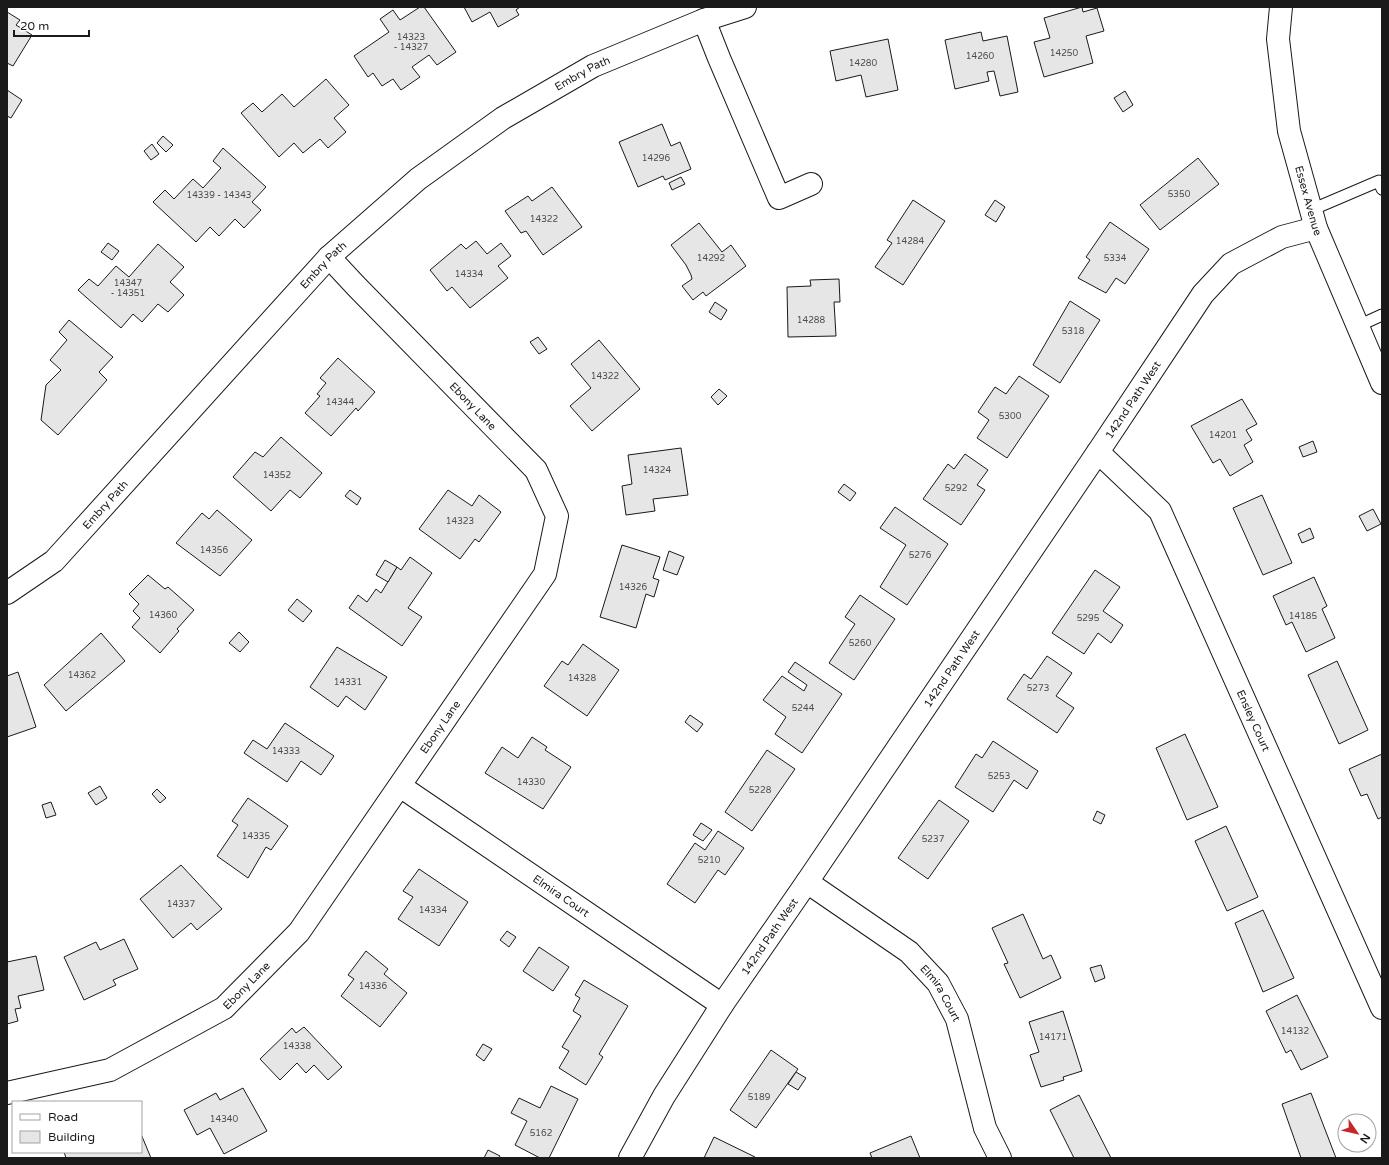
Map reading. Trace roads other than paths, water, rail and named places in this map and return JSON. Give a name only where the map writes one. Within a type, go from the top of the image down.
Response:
[{"type":"street","name":"Embry Path","points":[[7,593],[54,561],[329,257],[418,179],[503,118],[593,66],[704,20],[745,7]]},
{"type":"street","name":"Essex Avenue","points":[[1280,7],[1278,39],[1289,131],[1314,219],[1382,383]]},
{"type":"street","points":[[704,20],[779,198],[811,184]]},
{"type":"street","name":"142nd Path West","points":[[630,1158],[664,1096],[722,1005],[1098,452],[1202,294],[1231,264],[1314,219]]},
{"type":"street","name":"Ebony Lane","points":[[7,1093],[110,1070],[224,1008],[299,932],[545,574],[557,516],[536,470],[329,257]]},
{"type":"street","name":"Ensley Court","points":[[1098,452],[1160,511],[1382,1008]]},
{"type":"street","name":"Elmira Court","points":[[400,786],[722,1005]]},
{"type":"street","name":"Elmira Court","points":[[807,882],[909,952],[938,982],[957,1018],[985,1128],[1000,1158]]},
{"type":"lane","points":[[1314,219],[1378,181],[1382,189]]},
{"type":"lane","points":[[1358,326],[1382,315]]}]
